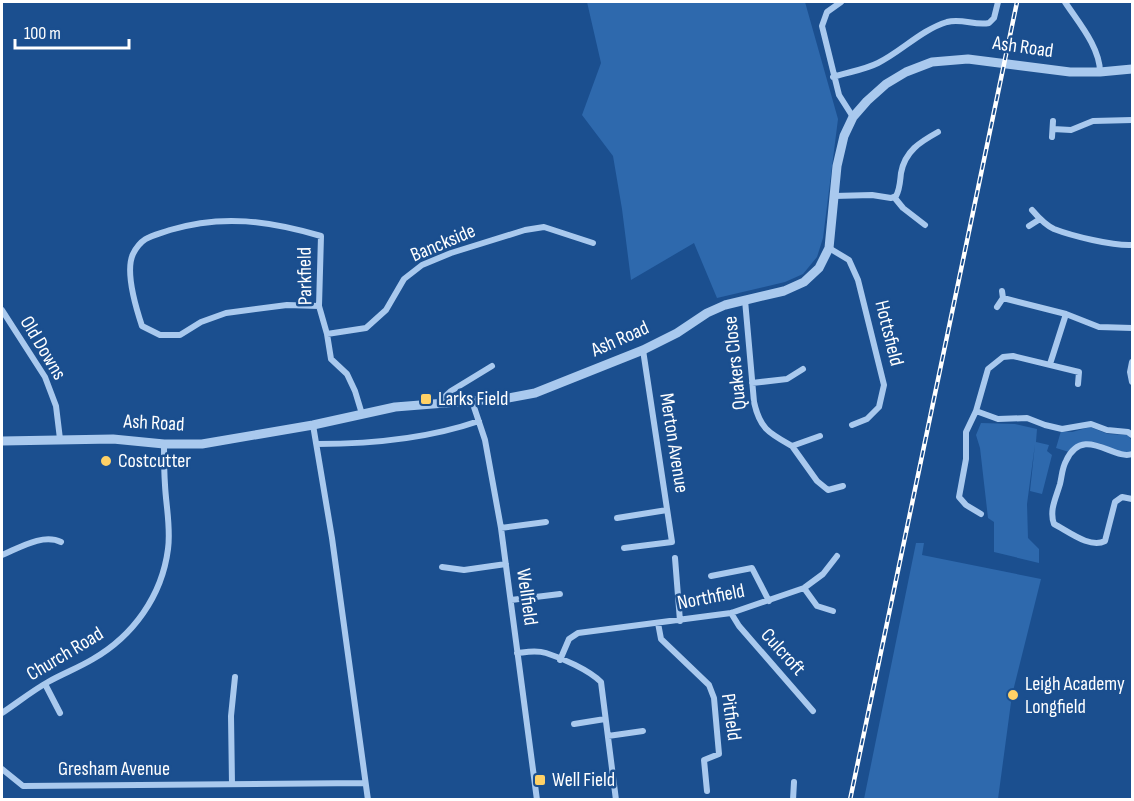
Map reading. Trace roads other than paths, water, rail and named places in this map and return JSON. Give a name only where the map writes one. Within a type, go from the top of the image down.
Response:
[{"type":"street","points":[[841,2],[826,12],[822,26],[839,95],[853,117]]},
{"type":"street","points":[[833,77],[876,64],[943,24],[961,20],[984,24],[990,22],[994,18],[998,2]]},
{"type":"street","points":[[1065,2],[1093,47],[1098,58],[1100,72]]},
{"type":"street","name":"Ash Road","points":[[2,441],[113,439],[164,444],[202,444],[313,425],[395,407],[535,393],[643,350],[725,305],[784,291],[804,282],[819,268],[829,248],[834,196],[844,135],[853,117],[886,84],[918,67],[938,61],[981,59],[1070,72],[1132,69]]},
{"type":"street","points":[[1053,129],[1071,130],[1092,121],[1132,120]]},
{"type":"street","points":[[1052,137],[1053,121]]},
{"type":"street","points":[[894,198],[898,192],[902,167],[907,156],[915,147],[938,132]]},
{"type":"street","points":[[931,136],[936,145]]},
{"type":"street","points":[[834,196],[875,195],[894,198],[925,225]]},
{"type":"street","points":[[1032,210],[1052,228],[1111,244],[1132,245]]},
{"type":"street","points":[[1029,226],[1040,219]]},
{"type":"street","name":"Parkfield","points":[[319,306],[287,305],[226,313],[201,322],[180,335],[160,336],[141,326],[131,291],[132,256],[144,238],[180,227],[219,220],[285,226],[321,236],[319,306],[331,359],[347,374],[362,414]]},
{"type":"street","name":"Banckside","points":[[327,334],[366,328],[386,310],[404,279],[422,265],[451,253],[525,230],[544,227],[593,243]]},
{"type":"street","name":"Hottsfield","points":[[829,248],[849,260],[858,280],[884,385],[879,407],[867,418],[852,425]]},
{"type":"street","points":[[997,307],[1003,298],[1002,291]]},
{"type":"street","points":[[1003,298],[1066,314],[1099,327],[1132,328]]},
{"type":"street","name":"Quakers Close","points":[[745,300],[752,383],[758,418],[767,432],[792,446]]},
{"type":"street","name":"Old Downs","points":[[2,310],[45,376],[56,406],[60,439]]},
{"type":"street","points":[[1050,364],[1066,314]]},
{"type":"street","name":"Merton Avenue","points":[[624,548],[672,542],[643,350]]},
{"type":"street","points":[[981,514],[966,505],[959,496],[966,459],[966,432],[976,411],[988,369],[1003,357],[1013,356],[1079,372],[1078,384]]},
{"type":"street","points":[[1132,362],[1130,372],[1132,382]]},
{"type":"street","points":[[438,403],[451,391],[492,366]]},
{"type":"street","points":[[752,383],[787,379],[803,369]]},
{"type":"street","name":"Wellfield","points":[[472,401],[485,440],[501,528],[537,800]]},
{"type":"street","points":[[976,411],[998,419],[1025,417],[1062,429],[1091,424],[1107,430],[1128,432],[1132,435]]},
{"type":"street","points":[[317,444],[367,443],[423,436],[449,432],[479,421]]},
{"type":"street","points":[[313,425],[332,538],[368,800]]},
{"type":"street","points":[[820,436],[792,446],[817,481],[828,490],[843,486]]},
{"type":"street","name":"Church Road","points":[[2,713],[45,684],[94,659],[120,640],[140,619],[153,598],[163,574],[168,549],[169,525],[164,484],[164,444]]},
{"type":"street","points":[[1132,454],[1124,455],[1094,444],[1077,449],[1065,463],[1051,515],[1054,524],[1090,542],[1099,544],[1105,541],[1115,502],[1122,497],[1132,500]]},
{"type":"street","points":[[617,518],[667,510]]},
{"type":"street","points":[[501,528],[546,522]]},
{"type":"street","points":[[2,555],[30,543],[53,538],[61,542]]},
{"type":"street","name":"Northfield","points":[[560,660],[569,639],[579,633],[731,613],[804,588],[823,574],[837,556]]},
{"type":"street","points":[[675,558],[680,621]]},
{"type":"street","points":[[442,567],[464,570],[506,564]]},
{"type":"street","name":"Northfield","points":[[711,576],[752,568],[769,601]]},
{"type":"street","points":[[804,588],[817,606],[833,611]]},
{"type":"street","points":[[512,600],[560,594]]},
{"type":"street","name":"Culcroft","points":[[731,613],[739,626],[813,711]]},
{"type":"street","name":"Pitfield","points":[[658,623],[661,639],[709,685],[714,698],[719,754],[704,760],[707,791]]},
{"type":"street","points":[[517,653],[532,651],[545,653],[593,673],[601,682],[616,799]]},
{"type":"street","points":[[232,784],[231,716],[235,677]]},
{"type":"street","points":[[45,684],[60,713]]},
{"type":"street","points":[[574,724],[606,719]]},
{"type":"street","points":[[608,736],[643,731]]},
{"type":"street","name":"Gresham Avenue","points":[[2,769],[23,786],[365,783]]},
{"type":"street","points":[[793,800],[794,782]]},
{"type":"railway","points":[[850,800],[1017,2]]},
{"type":"place","name":"Larks Field","points":[[426,399]]},
{"type":"place","name":"Costcutter","points":[[106,461]]},
{"type":"place","name":"Leigh Academy Longfield","points":[[1013,695]]},
{"type":"place","name":"Well Field","points":[[540,780]]}]
